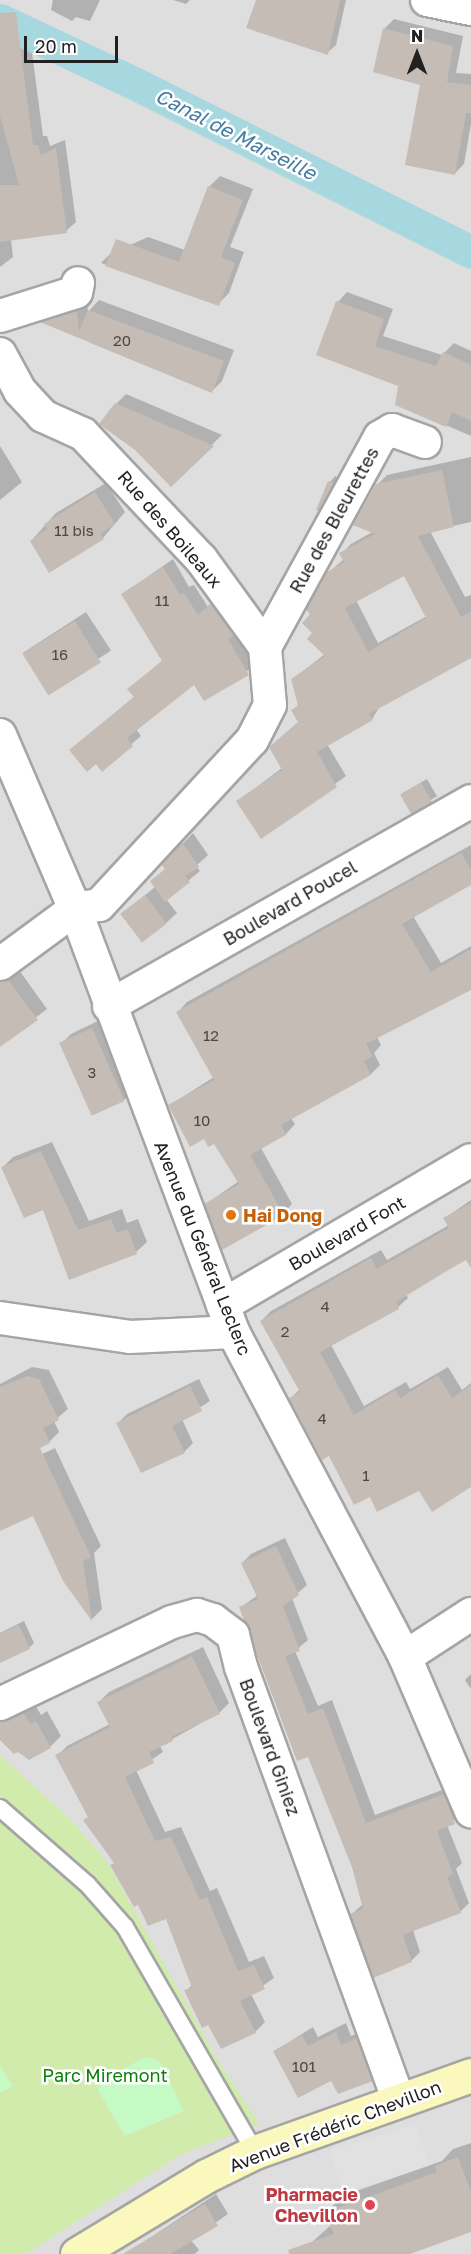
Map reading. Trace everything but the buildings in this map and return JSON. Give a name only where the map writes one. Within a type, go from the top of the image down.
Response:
[{"type":"main road","name":"Avenue Frédéric Chevillon","points":[[98,2248],[206,2175],[255,2152],[471,2075]]},
{"type":"street","points":[[427,0],[471,9]]},
{"type":"street","points":[[0,316],[76,292],[78,283]]},
{"type":"street","name":"Rue des Boileaux","points":[[0,354],[20,391],[43,416],[83,434],[201,559],[265,646]]},
{"type":"street","name":"Rue des Bleurettes","points":[[265,646],[380,437],[392,430],[425,442]]},
{"type":"street","points":[[0,964],[75,909],[99,905],[252,740],[270,705],[265,646]]},
{"type":"street","name":"Avenue du Général Leclerc","points":[[0,735],[75,909],[109,1006],[228,1318],[405,1657],[471,1811]]},
{"type":"street","name":"Boulevard Poucel","points":[[109,1006],[471,801]]},
{"type":"street","name":"Boulevard Font","points":[[228,1318],[471,1160]]},
{"type":"street","points":[[0,1318],[130,1337],[228,1318]]},
{"type":"street","points":[[405,1657],[471,1614]]},
{"type":"street","name":"Boulevard Giniez","points":[[0,1704],[172,1622],[197,1615],[213,1620],[232,1635],[241,1667],[399,2100]]},
{"type":"lane","points":[[0,1808],[88,1885],[125,1927],[255,2152]]},
{"type":"shaded area","points":[[0,0],[471,0],[471,2254],[0,2254]]},
{"type":"shaded area","points":[[416,2124],[429,2166],[343,2192],[330,2150]]},
{"type":"green space","name":"Parc Miremont","points":[[0,1755],[72,1821],[107,1862],[216,2057],[259,2124],[178,2156],[26,2254],[0,2254]]},
{"type":"green space","points":[[146,2057],[160,2062],[184,2111],[125,2136],[98,2090],[104,2079]]},
{"type":"green space","points":[[0,2066],[13,2086],[0,2093]]},
{"type":"waterway","name":"Canal de Marseille","points":[[0,20],[132,82],[471,252]]},
{"type":"place","name":"Hai Dong","points":[[231,1215]]},
{"type":"place","name":"Pharmacie Chevillon","points":[[370,2205]]}]
